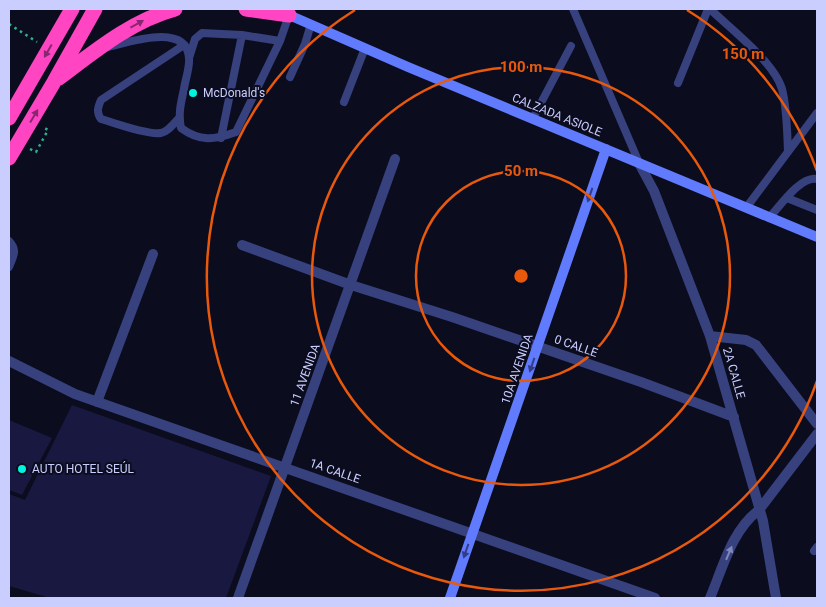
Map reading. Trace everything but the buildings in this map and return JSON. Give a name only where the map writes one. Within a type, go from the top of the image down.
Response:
[{"type":"highway","points":[[9,118],[72,9]]},
{"type":"highway","points":[[9,158],[95,9]]},
{"type":"highway","points":[[246,9],[287,12]]},
{"type":"highway","points":[[54,82],[135,24],[169,10]]},
{"type":"main road","name":"CALZADA ASIOLE","points":[[287,12],[365,48],[817,237]]},
{"type":"main road","name":"10A AVENIDA","points":[[450,598],[606,148]]},
{"type":"street","name":"11 AVENIDA","points":[[238,598],[396,159]]},
{"type":"street","name":"2A CALLE","points":[[640,164],[654,191],[710,336],[760,510],[776,598]]},
{"type":"street","name":"0 CALLE","points":[[242,245],[351,285],[452,317],[641,382],[734,418]]},
{"type":"street","points":[[97,402],[153,254]]},
{"type":"street","points":[[710,336],[746,340],[756,345],[817,424]]},
{"type":"street","name":"1A CALLE","points":[[9,361],[75,394],[655,598]]},
{"type":"street","points":[[710,598],[738,532],[748,518],[760,510],[817,434]]},
{"type":"lane","points":[[574,9],[640,164]]},
{"type":"lane","points":[[678,84],[709,9],[769,65],[778,78],[782,90],[788,151]]},
{"type":"lane","points":[[280,41],[242,35],[202,33],[195,39],[189,58],[178,118],[181,128],[192,136],[209,138],[221,138],[236,132],[280,41],[287,12]]},
{"type":"lane","points":[[290,77],[305,44],[311,24]]},
{"type":"lane","points":[[221,138],[242,35]]},
{"type":"lane","points":[[99,48],[166,36],[178,39],[184,45],[189,58]]},
{"type":"lane","points":[[178,118],[168,130],[161,134],[101,119],[98,115],[98,108],[101,100],[184,45]]},
{"type":"lane","points":[[533,118],[571,46]]},
{"type":"lane","points":[[344,102],[365,48]]},
{"type":"lane","points":[[746,208],[817,113]]},
{"type":"lane","points":[[769,218],[802,181],[811,178],[817,179]]},
{"type":"lane","points":[[787,198],[817,210]]},
{"type":"lane","points":[[9,241],[13,245],[15,252],[9,267]]},
{"type":"path","points":[[9,24],[49,50]]},
{"type":"path","points":[[36,152],[48,130]]},
{"type":"place","name":"McDonald's","points":[[193,93]]},
{"type":"place","name":"AUTO HOTEL SEÚL","points":[[22,469]]}]
